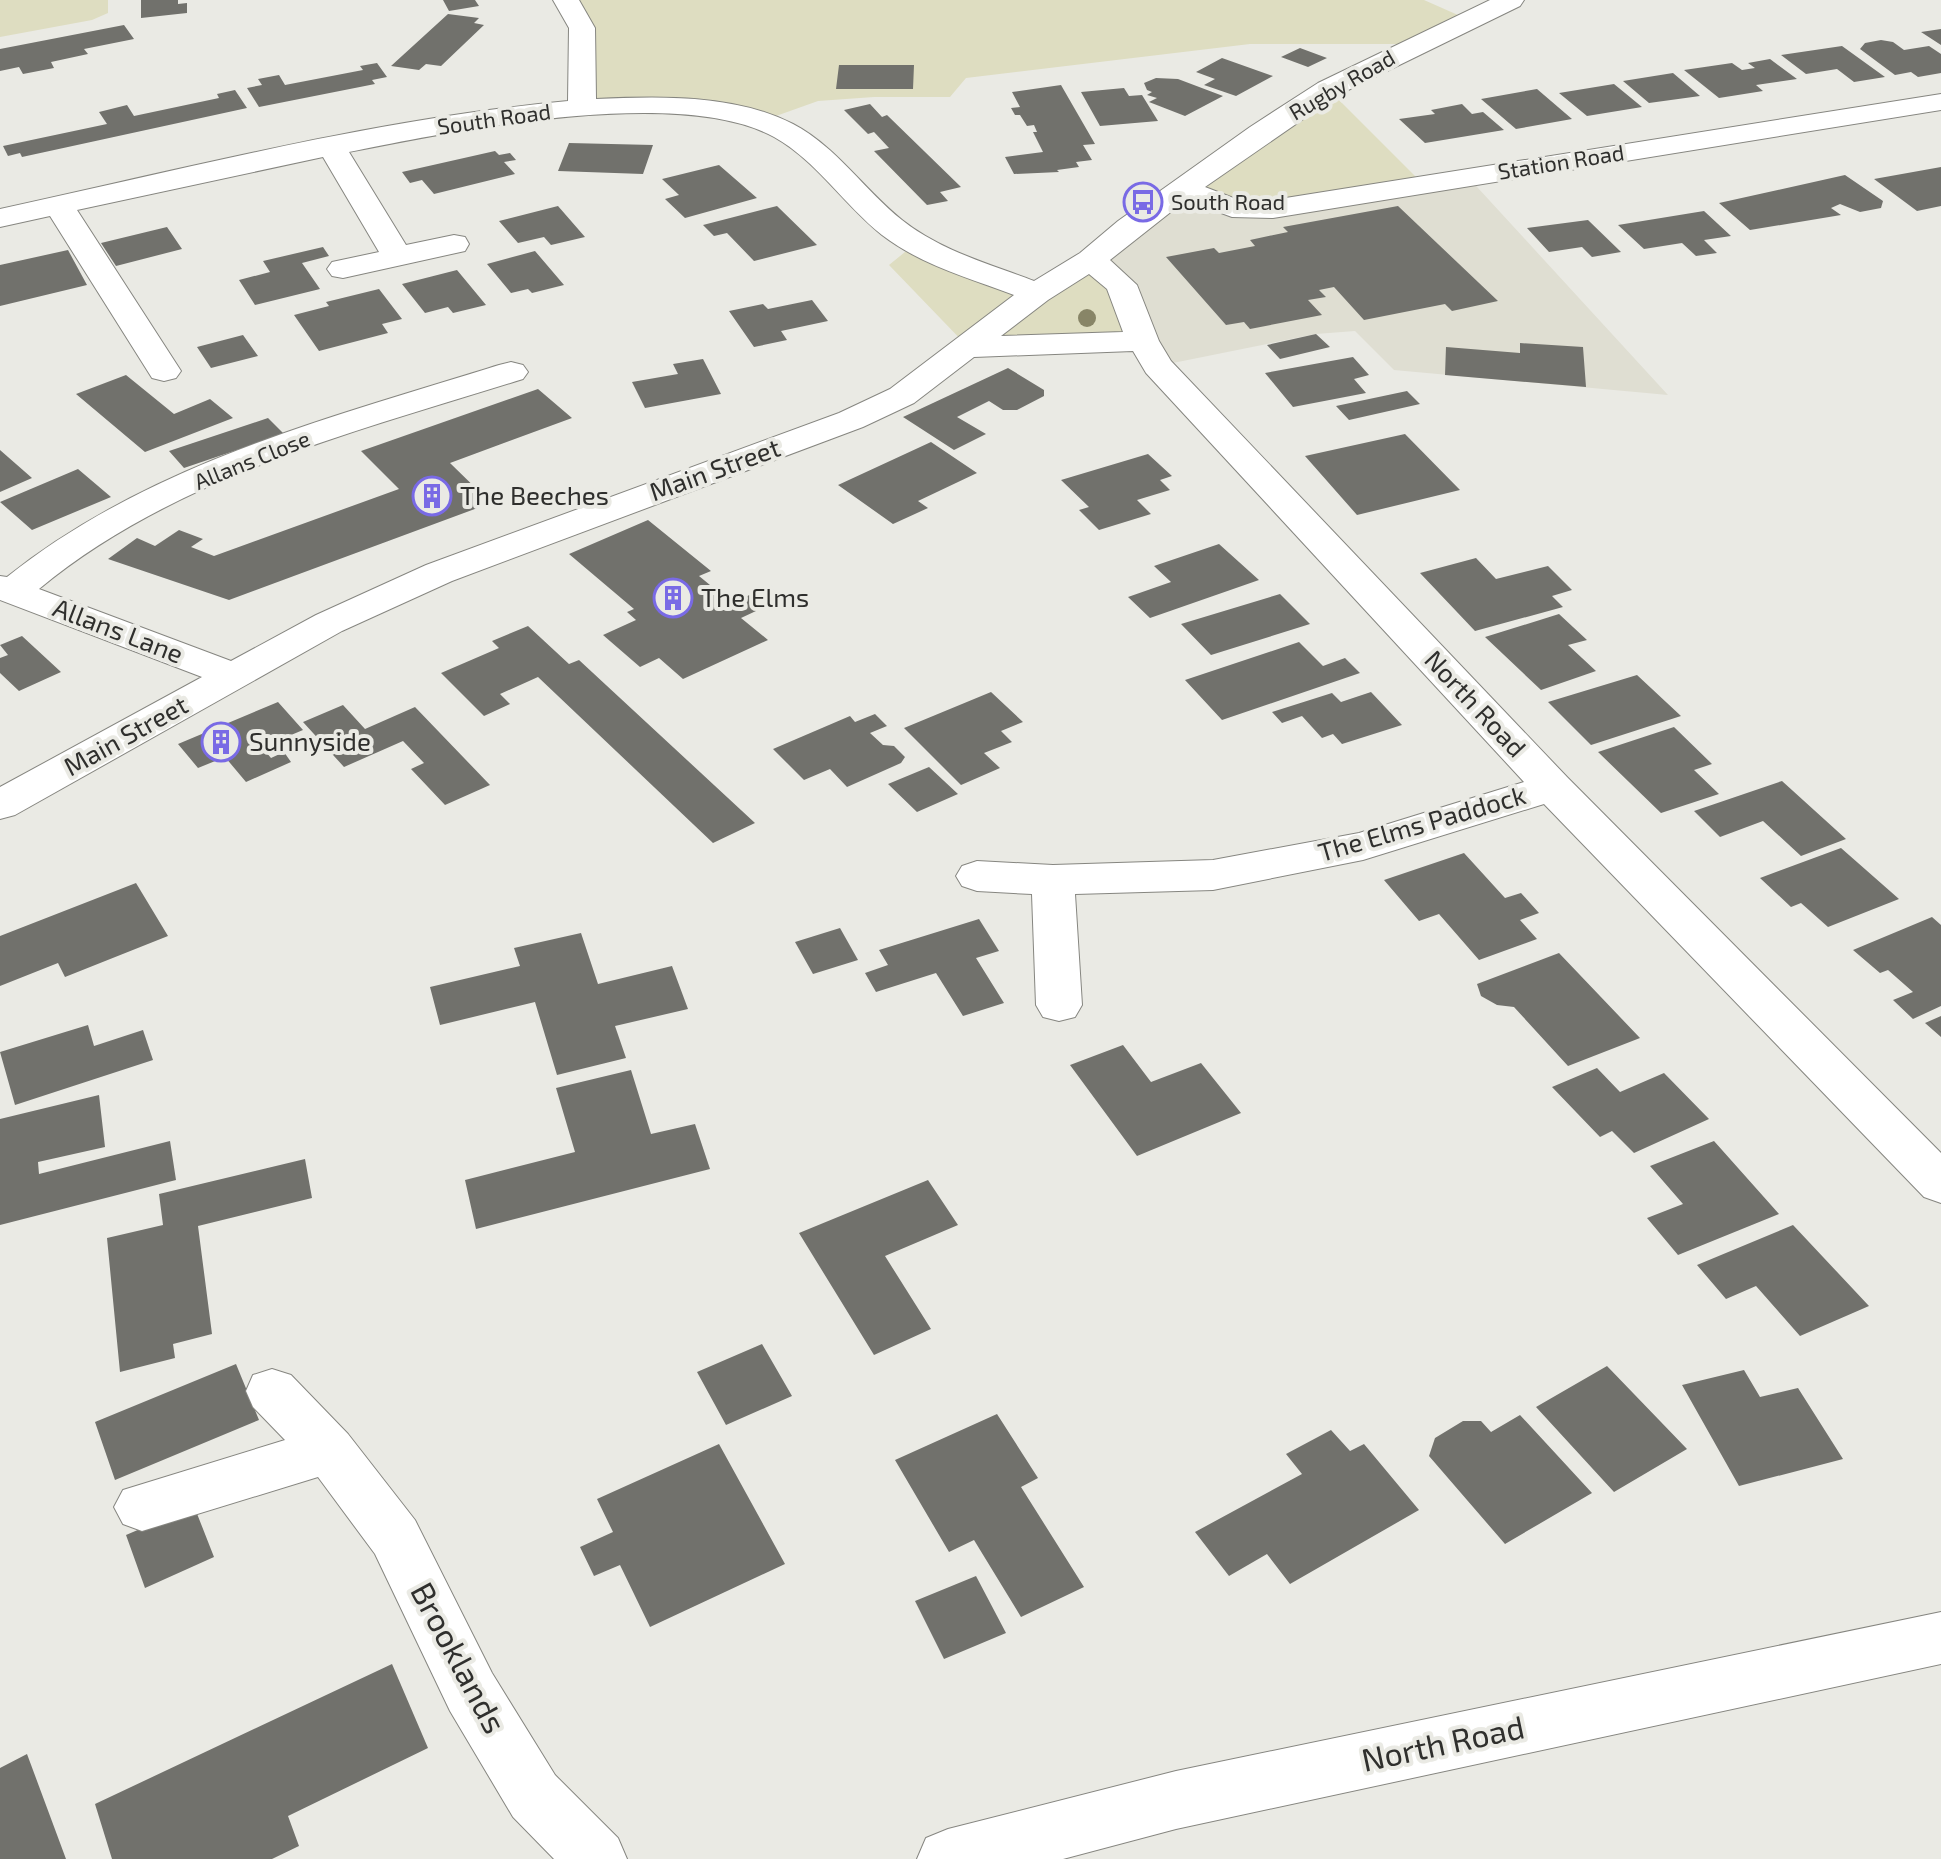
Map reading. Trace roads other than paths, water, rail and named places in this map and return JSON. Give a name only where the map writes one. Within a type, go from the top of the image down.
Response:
[{"type":"street","points":[[566,0],[582,28],[582,108]]},
{"type":"street","name":"Rugby Road","points":[[1184,189],[1260,133],[1328,89],[1511,0]]},
{"type":"street","name":"Station Road","points":[[1184,189],[1232,208],[1273,209],[1941,102]]},
{"type":"street","name":"South Road","points":[[0,218],[331,146],[515,113],[582,108],[686,109],[762,121],[800,138],[864,205],[896,231],[931,251],[1037,293]]},
{"type":"street","points":[[331,146],[398,257]]},
{"type":"street","name":"Main Street","points":[[0,805],[329,623],[439,573],[851,420],[902,396],[1037,293],[1091,260],[1129,227],[1184,189]]},
{"type":"street","points":[[57,206],[164,371]]},
{"type":"street","points":[[343,269],[454,244]]},
{"type":"street","name":"North Road","points":[[1091,260],[1121,285],[1143,341],[1158,366],[1552,787],[1941,1184]]},
{"type":"street","points":[[968,347],[1143,341]]},
{"type":"street","name":"Allans Close","points":[[6,589],[79,540],[191,483],[299,439],[511,372]]},
{"type":"street","name":"Allans Lane","points":[[6,589],[235,676]]},
{"type":"street","name":"The Elms Paddock","points":[[977,876],[1053,880],[1213,875],[1363,846],[1552,787]]},
{"type":"street","points":[[1053,880],[1059,1005]]},
{"type":"street","name":"Brooklands","points":[[272,1391],[329,1450],[395,1537],[471,1692],[534,1796],[596,1859]]},
{"type":"street","points":[[142,1507],[329,1450]]},
{"type":"street","name":"North Road","points":[[948,1859],[1176,1800],[1941,1638]]},
{"type":"place","name":"South Road","points":[[1143,202]]},
{"type":"place","name":"The Beeches","points":[[432,496]]},
{"type":"place","name":"The Elms","points":[[673,598]]},
{"type":"place","name":"Sunnyside","points":[[221,742]]}]
